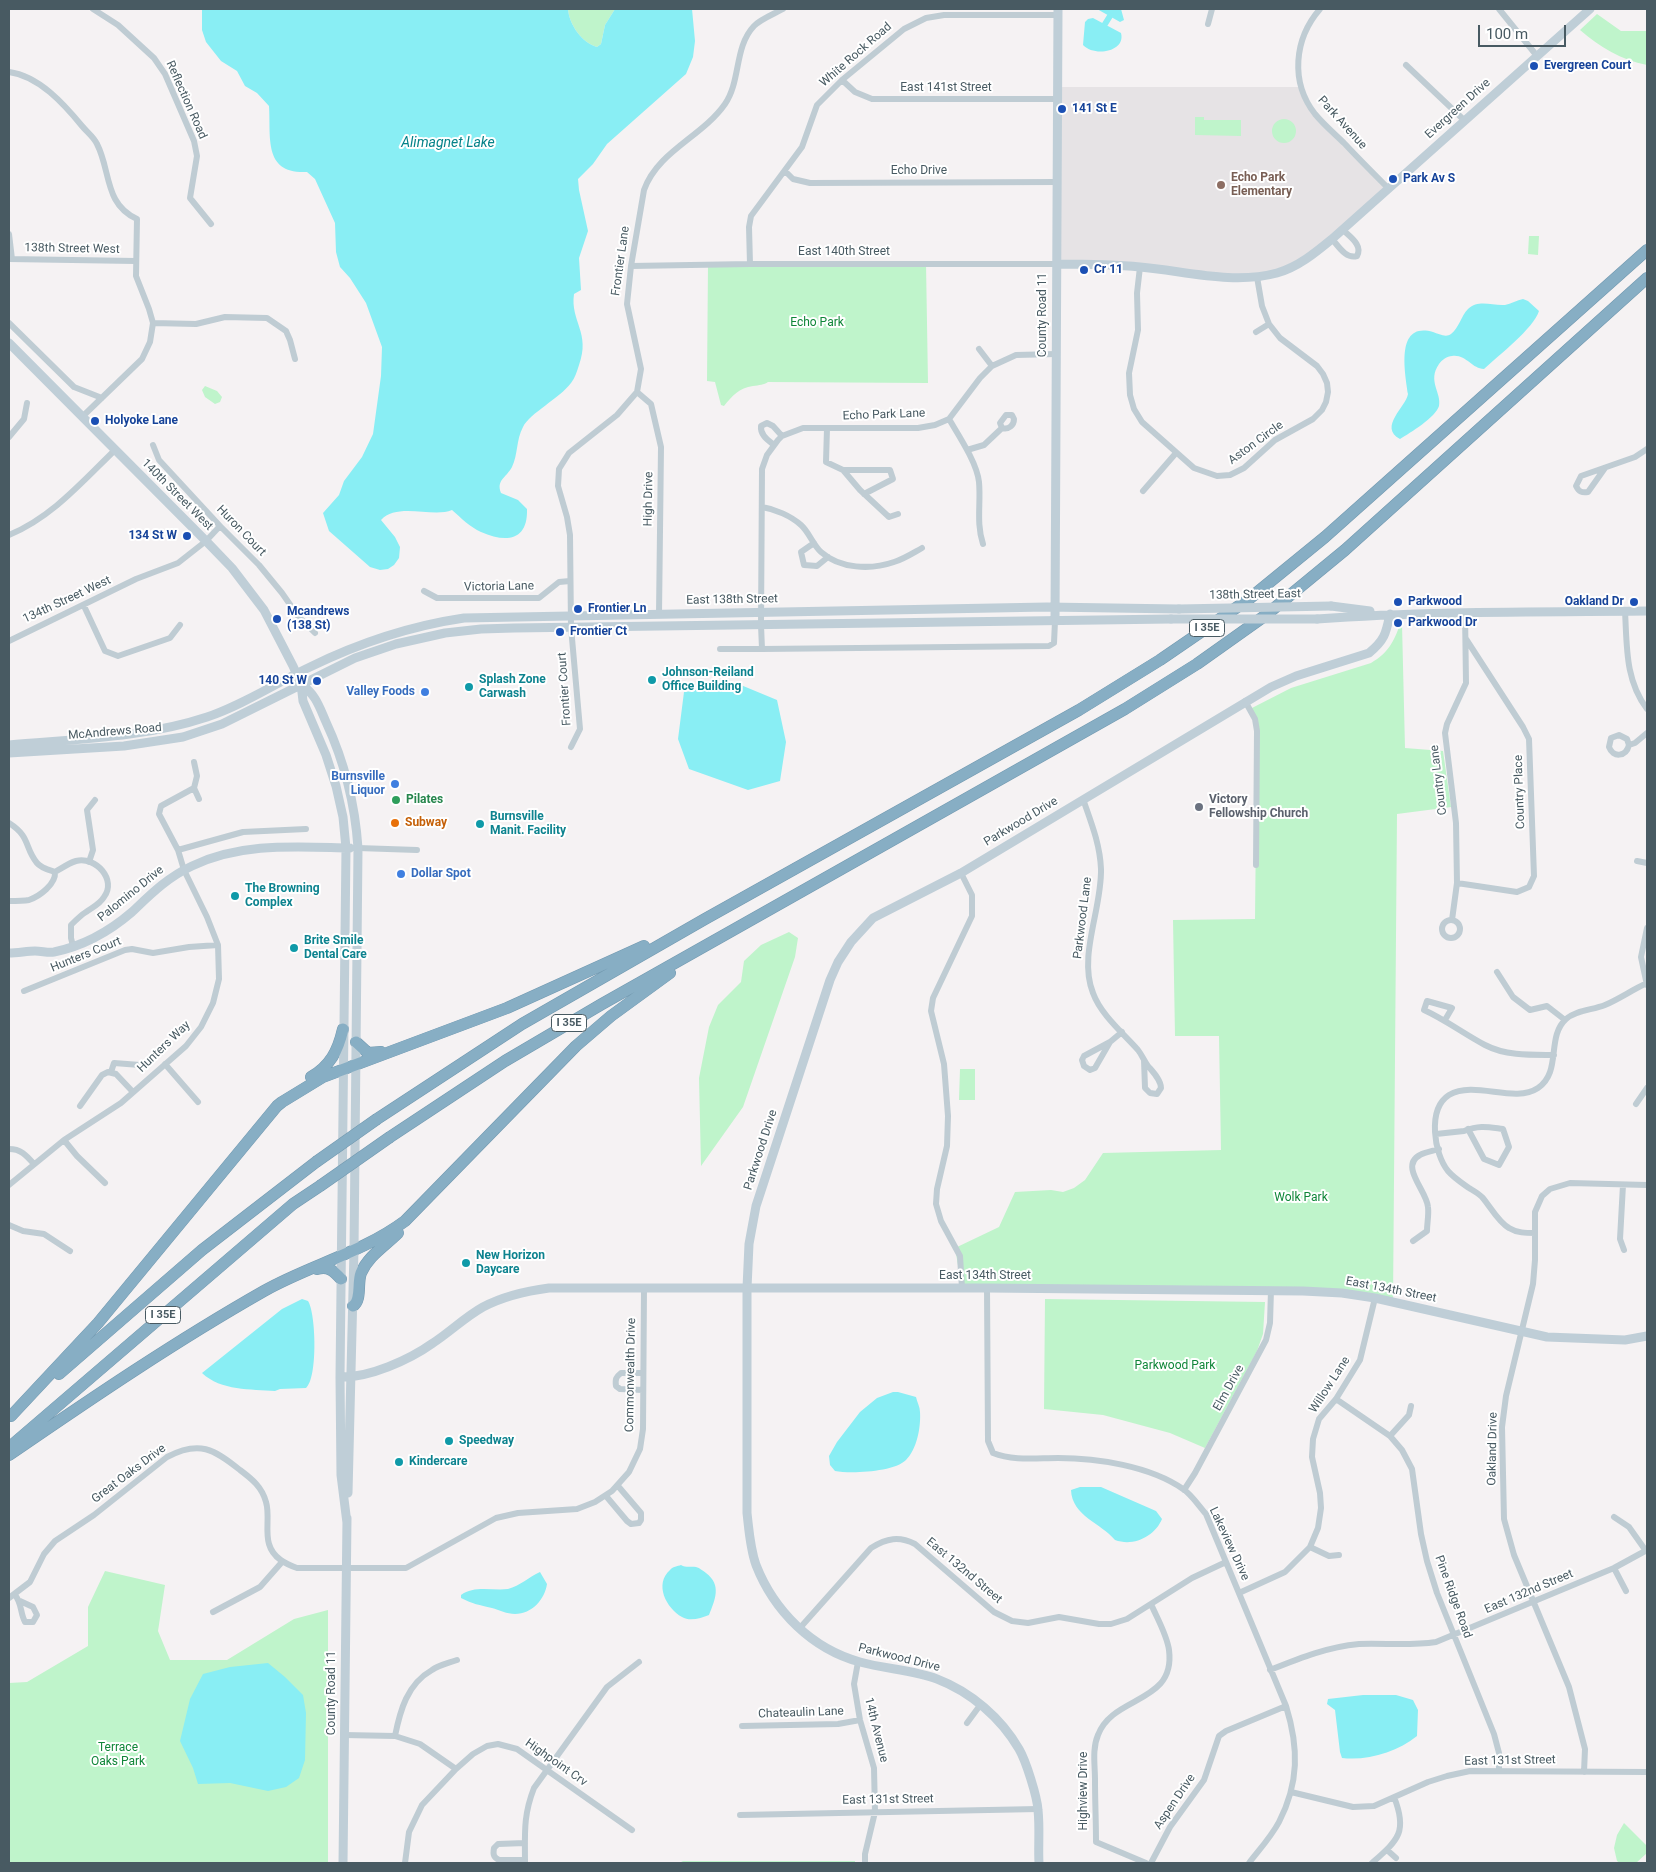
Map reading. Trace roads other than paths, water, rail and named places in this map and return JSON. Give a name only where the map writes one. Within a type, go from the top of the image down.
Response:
[{"type":"highway","name":"I 35E","points":[[10,1417],[202,1250],[316,1162],[377,1119],[522,1024],[705,919],[1079,710],[1160,660],[1249,599],[1325,538],[1647,250]]},
{"type":"highway","name":"I 35E","points":[[9,1448],[293,1204],[505,1061],[752,918],[1125,709],[1197,664],[1258,620],[1345,550],[1647,278]]},
{"type":"highway","points":[[9,1455],[123,1378],[264,1291],[313,1266],[367,1245],[405,1221],[576,1046],[611,1016],[660,979],[752,918]]},
{"type":"highway","points":[[10,1417],[98,1323],[276,1106],[323,1077],[507,1008],[705,919]]},
{"type":"highway","points":[[282,1102],[292,1090],[318,1073],[329,1063],[339,1046],[343,1029]]},
{"type":"highway","points":[[356,1042],[368,1053],[374,1054],[412,1044]]},
{"type":"highway","points":[[353,1306],[358,1300],[358,1283],[363,1269],[373,1255],[404,1228],[405,1221]]},
{"type":"highway","points":[[280,1283],[324,1267],[332,1270],[340,1279]]},
{"type":"street","name":"Reflection Road","points":[[93,9],[118,25],[154,58],[164,74],[194,141],[197,156],[190,198],[211,224]]},
{"type":"street","name":"Frontier Lane","points":[[637,392],[641,369],[627,304],[631,266],[644,190],[648,178],[657,166],[714,117],[725,104],[736,82],[744,41],[755,25],[784,9]]},
{"type":"street","points":[[1208,24],[1212,9]]},
{"type":"street","name":"Park Avenue","points":[[1320,9],[1303,34],[1297,58],[1301,86],[1315,114],[1388,188]]},
{"type":"street","points":[[1499,9],[1536,56]]},
{"type":"street","name":"Evergreen Drive","points":[[1056,264],[1099,264],[1140,267],[1233,278],[1257,277],[1299,264],[1332,240],[1590,9]]},
{"type":"street","name":"White Rock Road","points":[[750,264],[749,227],[751,216],[802,147],[817,105],[842,80],[904,29],[926,18],[944,15],[1058,12]]},
{"type":"street","name":"County Road 11","points":[[1055,621],[1058,12]]},
{"type":"street","points":[[1406,65],[1464,120]]},
{"type":"street","points":[[9,72],[35,82],[63,104],[96,142],[101,153],[108,183],[125,214],[137,219],[136,276],[150,309],[153,323],[150,342],[142,358],[82,416]]},
{"type":"street","name":"East 141st Street","points":[[842,80],[855,92],[872,99],[1057,99]]},
{"type":"street","name":"Echo Drive","points":[[785,171],[793,179],[810,183],[1057,182]]},
{"type":"street","points":[[1332,240],[1347,255],[1357,256],[1360,251],[1359,246],[1343,230]]},
{"type":"street","points":[[9,234],[10,259]]},
{"type":"street","name":"138th Street West","points":[[10,259],[135,261]]},
{"type":"street","name":"East 140th Street","points":[[631,266],[1056,264]]},
{"type":"street","name":"Aston Circle","points":[[1140,267],[1138,330],[1129,373],[1130,395],[1134,409],[1142,422],[1194,468],[1217,476],[1230,475],[1244,468],[1275,440],[1313,419],[1322,410],[1326,402],[1328,392],[1323,374],[1317,366],[1280,338],[1269,324],[1262,306],[1257,277]]},
{"type":"street","points":[[153,323],[196,324],[225,317],[267,318],[286,331],[295,359]]},
{"type":"street","points":[[9,322],[74,387],[102,398]]},
{"type":"street","points":[[1256,332],[1269,324]]},
{"type":"street","name":"140th Street West","points":[[9,343],[232,568],[264,610],[301,684]]},
{"type":"street","points":[[979,349],[992,366]]},
{"type":"street","points":[[983,544],[979,533],[978,480],[967,450],[949,419],[980,378],[992,366],[1016,354],[1056,354]]},
{"type":"street","points":[[570,627],[570,536],[567,517],[558,486],[559,470],[569,453],[617,415],[637,392]]},
{"type":"street","name":"High Drive","points":[[637,392],[651,404],[660,447],[659,614]]},
{"type":"street","points":[[9,437],[24,419],[27,403]]},
{"type":"street","name":"Echo Park Lane","points":[[762,649],[762,469],[767,455],[774,445],[782,436],[803,428],[918,428],[936,425],[949,419]]},
{"type":"street","points":[[774,445],[762,433],[761,426],[767,423],[773,426],[782,436]]},
{"type":"street","points":[[827,428],[826,462],[843,470],[864,494],[889,517],[898,514]]},
{"type":"street","points":[[967,450],[984,445],[1002,428]]},
{"type":"street","name":"Huron Court","points":[[153,445],[159,460],[262,569],[298,616],[315,634]]},
{"type":"street","points":[[1605,468],[1588,492],[1578,491],[1576,486],[1581,476],[1635,457],[1647,449]]},
{"type":"street","points":[[9,535],[21,530],[49,512],[115,450]]},
{"type":"street","points":[[1143,491],[1176,453]]},
{"type":"street","points":[[843,470],[890,470],[893,479],[864,494]]},
{"type":"street","points":[[762,507],[772,509],[801,525],[821,552],[835,562],[855,567],[882,565],[896,562],[922,548]]},
{"type":"street","name":"134th Street West","points":[[9,641],[84,606],[134,576],[178,563],[206,541],[220,526]]},
{"type":"street","points":[[814,543],[801,552],[804,565],[817,566],[828,557]]},
{"type":"street","name":"Victoria Lane","points":[[424,591],[438,598],[539,598],[559,582],[570,581]]},
{"type":"street","points":[[84,606],[104,651],[118,656],[170,638],[180,625]]},
{"type":"street","name":"East 138th Street","points":[[296,674],[368,642],[422,625],[464,618],[1055,606],[1179,609]]},
{"type":"street","name":"138th Street East","points":[[1179,609],[1331,606],[1390,614]]},
{"type":"street","points":[[1625,611],[1630,677],[1647,708]]},
{"type":"street","points":[[1390,614],[1647,611]]},
{"type":"street","name":"Country Lane","points":[[1452,920],[1457,883],[1454,806],[1445,733],[1447,724],[1466,683],[1465,612]]},
{"type":"street","name":"138th Street East","points":[[1171,619],[1317,619],[1390,614]]},
{"type":"street","name":"Parkwood Drive","points":[[1039,1863],[1038,1809],[1020,1750],[1003,1726],[981,1704],[961,1690],[936,1679],[858,1662],[827,1649],[799,1629],[782,1610],[767,1588],[756,1564],[749,1537],[747,1513],[749,1244],[756,1206],[830,980],[838,962],[851,942],[873,918],[962,873],[1271,687],[1296,676],[1369,652],[1379,645],[1386,636],[1390,614]]},
{"type":"street","name":"East 138th Street","points":[[301,684],[355,658],[396,644],[424,637],[481,629],[1171,619]]},
{"type":"street","points":[[720,649],[1050,646],[1054,643],[1055,621]]},
{"type":"street","name":"Frontier Court","points":[[570,627],[580,729],[572,747]]},
{"type":"street","name":"Country Place","points":[[1457,883],[1517,892],[1529,887],[1534,876],[1529,739],[1466,639]]},
{"type":"street","name":"McAndrews Road","points":[[9,745],[137,733],[186,724],[210,716],[296,674]]},
{"type":"street","points":[[301,684],[303,701],[326,755],[336,786],[343,818],[346,848],[340,1377],[341,1475],[347,1523]]},
{"type":"street","points":[[301,684],[314,696],[344,764],[351,792],[358,848],[354,1250],[347,1523]]},
{"type":"street","name":"McAndrews Road","points":[[9,753],[124,746],[183,737],[222,724],[301,684]]},
{"type":"street","points":[[1245,701],[1255,719],[1257,731],[1256,865]]},
{"type":"street","points":[[1629,745],[1647,733]]},
{"type":"street","points":[[194,762],[197,776],[194,788],[199,799]]},
{"type":"street","name":"Hunters Way","points":[[9,1185],[64,1140],[121,1103],[186,1046],[202,1027],[213,1003],[219,979],[218,945],[207,917],[184,870],[178,850],[159,814],[161,806],[194,788]]},
{"type":"street","name":"Parkwood Lane","points":[[1083,799],[1096,835],[1101,868],[1100,894],[1088,959],[1089,978],[1099,1006],[1122,1032],[1144,1060],[1161,1083],[1161,1088],[1157,1094],[1150,1094],[1145,1088],[1144,1060]]},
{"type":"street","points":[[89,862],[93,850],[87,810],[95,800]]},
{"type":"street","points":[[9,823],[25,837],[38,863],[55,872]]},
{"type":"street","points":[[178,850],[243,832],[306,829]]},
{"type":"street","points":[[358,848],[417,850]]},
{"type":"street","name":"Palomino Drive","points":[[9,953],[53,952],[92,939],[117,924],[154,891],[184,870],[216,856],[250,849],[358,848]]},
{"type":"street","points":[[55,872],[77,860],[89,862],[102,869],[106,876],[108,886],[106,896],[71,924],[73,946]]},
{"type":"street","points":[[1637,861],[1647,863]]},
{"type":"street","points":[[9,901],[24,901],[38,895],[53,882],[55,872]]},
{"type":"street","points":[[962,873],[972,895],[972,916],[933,998],[930,1011],[944,1064],[948,1116],[947,1146],[937,1190],[936,1204],[941,1221],[960,1256],[962,1288]]},
{"type":"street","points":[[1535,1233],[1518,1232],[1507,1228],[1480,1195],[1448,1171],[1442,1161],[1436,1134],[1435,1119],[1438,1108],[1448,1096],[1461,1090],[1521,1094],[1537,1089],[1550,1074],[1558,1033],[1565,1020],[1573,1014],[1604,1005],[1646,985],[1640,957],[1647,928]]},
{"type":"street","name":"Hunters Court","points":[[24,991],[125,950],[132,949],[153,953],[189,946],[218,945]]},
{"type":"street","points":[[1497,972],[1513,997],[1530,1010],[1547,1006],[1565,1020]]},
{"type":"street","points":[[1445,1020],[1486,1046],[1518,1054],[1554,1055]]},
{"type":"street","points":[[1110,1042],[1097,1066],[1093,1069],[1086,1068],[1082,1062],[1084,1056],[1110,1042],[1122,1032]]},
{"type":"street","points":[[111,1072],[114,1063],[140,1065]]},
{"type":"street","points":[[165,1064],[198,1102]]},
{"type":"street","points":[[80,1106],[105,1073],[111,1072],[116,1074],[133,1092]]},
{"type":"street","points":[[1636,1104],[1647,1088]]},
{"type":"street","points":[[1436,1134],[1477,1126],[1503,1129],[1509,1147],[1499,1165],[1484,1159],[1468,1129]]},
{"type":"street","points":[[64,1140],[105,1183]]},
{"type":"street","points":[[9,1149],[17,1149],[24,1153],[34,1164]]},
{"type":"street","points":[[1413,1241],[1426,1231],[1428,1206],[1418,1181],[1414,1177],[1412,1167],[1414,1159],[1439,1149]]},
{"type":"street","name":"Oakland Drive","points":[[1584,1772],[1585,1749],[1569,1687],[1514,1555],[1504,1519],[1502,1427],[1506,1396],[1535,1272],[1535,1212],[1542,1196],[1550,1189],[1570,1183],[1647,1185]]},
{"type":"street","points":[[1623,1185],[1620,1239],[1624,1250]]},
{"type":"street","points":[[9,1225],[23,1231],[44,1234],[70,1251]]},
{"type":"street","name":"East 134th Street","points":[[340,1377],[351,1378],[408,1358],[432,1344],[482,1307],[521,1292],[549,1288],[987,1288],[1271,1290],[1342,1293],[1375,1298],[1547,1337],[1625,1340],[1647,1336]]},
{"type":"street","name":"Commonwealth Drive","points":[[346,1569],[406,1568],[496,1518],[518,1513],[577,1509],[606,1496],[618,1486],[629,1472],[640,1449],[643,1429],[644,1288]]},
{"type":"street","name":"Lakeview Drive","points":[[987,1288],[988,1441],[993,1453],[1005,1458],[1074,1458],[1105,1462],[1159,1475],[1184,1490],[1206,1514],[1286,1706],[1296,1748],[1296,1771],[1291,1792],[1278,1823],[1249,1863]]},
{"type":"street","name":"Elm Drive","points":[[1184,1490],[1266,1340],[1270,1323],[1271,1290]]},
{"type":"street","name":"Willow Lane","points":[[1239,1593],[1285,1572],[1310,1546],[1318,1528],[1321,1508],[1320,1493],[1312,1457],[1313,1439],[1319,1419],[1336,1399],[1360,1360],[1375,1298]]},
{"type":"street","points":[[643,1373],[621,1373],[615,1380],[616,1386],[620,1390],[643,1390]]},
{"type":"street","name":"Pine Ridge Road","points":[[1336,1399],[1390,1436],[1402,1450],[1412,1469],[1421,1534],[1427,1561],[1437,1593],[1494,1734],[1499,1753],[1499,1771]]},
{"type":"street","points":[[1390,1436],[1409,1415],[1411,1406]]},
{"type":"street","name":"Great Oaks Drive","points":[[12,1597],[30,1582],[44,1554],[55,1541],[94,1515],[167,1457],[189,1448],[205,1449],[220,1454],[257,1483],[267,1504],[269,1545],[282,1562]]},
{"type":"street","points":[[606,1496],[627,1521],[631,1524],[638,1523],[641,1520],[641,1513],[618,1486]]},
{"type":"street","points":[[1614,1517],[1629,1527],[1646,1550]]},
{"type":"street","name":"County Road 11","points":[[343,1863],[347,1523]]},
{"type":"street","name":"East 132nd Street","points":[[799,1629],[871,1548],[881,1541],[893,1538],[905,1539],[915,1544],[994,1612],[1012,1621],[1028,1623],[1059,1617],[1099,1624],[1111,1624],[1127,1619],[1192,1578],[1226,1562]]},
{"type":"street","points":[[1310,1546],[1329,1556],[1339,1555]]},
{"type":"street","name":"East 132nd Street","points":[[1270,1670],[1308,1654],[1334,1647],[1360,1644],[1420,1645],[1436,1642],[1614,1568],[1646,1550]]},
{"type":"street","points":[[213,1612],[260,1587],[282,1562],[297,1568],[346,1569]]},
{"type":"street","points":[[1614,1568],[1626,1591]]},
{"type":"street","points":[[12,1597],[20,1601]]},
{"type":"street","name":"Highview Drive","points":[[1146,1863],[1096,1842],[1094,1751],[1098,1734],[1107,1719],[1153,1692],[1161,1684],[1167,1673],[1170,1661],[1169,1648],[1151,1604]]},
{"type":"street","points":[[395,1736],[401,1708],[414,1686],[431,1670],[457,1660]]},
{"type":"street","points":[[525,1843],[498,1844],[494,1848],[493,1854],[499,1860],[525,1861],[525,1843],[524,1823],[527,1806],[534,1788],[607,1688],[639,1662]]},
{"type":"street","name":"14th Avenue","points":[[858,1662],[854,1684],[860,1720],[874,1768],[875,1812],[865,1854],[865,1863]]},
{"type":"street","points":[[967,1723],[981,1704]]},
{"type":"street","name":"Aspen Drive","points":[[1151,1863],[1170,1827],[1204,1780],[1219,1736],[1226,1731],[1286,1706]]},
{"type":"street","name":"Chateaulin Lane","points":[[742,1726],[838,1724],[860,1720]]},
{"type":"street","points":[[344,1735],[395,1736],[420,1744],[456,1769]]},
{"type":"street","name":"Highpoint Crv","points":[[405,1863],[409,1832],[422,1805],[473,1754],[487,1746],[498,1744],[517,1749],[632,1830]]},
{"type":"street","name":"East 131st Street","points":[[1291,1792],[1353,1807],[1374,1806],[1428,1782],[1470,1772],[1647,1772]]},
{"type":"street","points":[[1372,1863],[1396,1842],[1401,1825],[1400,1812],[1394,1797]]},
{"type":"street","name":"East 131st Street","points":[[740,1815],[1038,1809]]},
{"type":"street","points":[[1387,1850],[1396,1858]]},
{"type":"water","name":"Alimagnet Lake","points":[[202,9],[568,9],[571,21],[577,32],[591,45],[597,47],[601,44],[605,25],[615,9],[692,9],[695,41],[693,57],[686,74],[607,144],[593,164],[578,179],[588,231],[579,258],[581,290],[574,294],[575,312],[582,336],[582,354],[571,383],[532,416],[523,427],[512,467],[501,482],[501,493],[518,500],[527,509],[524,528],[514,537],[499,538],[481,532],[473,528],[452,510],[444,512],[396,512],[381,520],[395,537],[400,547],[399,558],[388,569],[380,570],[370,567],[329,531],[323,513],[339,495],[344,481],[362,457],[373,434],[381,376],[382,347],[366,303],[350,278],[340,267],[336,252],[335,223],[315,179],[307,172],[293,171],[283,167],[276,160],[270,141],[269,106],[257,93],[245,86],[237,71],[221,61],[206,42],[202,30]]},
{"type":"water","points":[[1097,9],[1121,9],[1124,20],[1120,22]]},
{"type":"water","points":[[1093,18],[1121,33],[1119,45],[1108,51],[1094,51],[1083,45],[1085,22]]},
{"type":"water","points":[[1523,299],[1539,311],[1536,318],[1523,333],[1484,369],[1476,367],[1461,357],[1446,357],[1439,364],[1434,376],[1439,396],[1437,410],[1422,424],[1400,439],[1394,434],[1392,423],[1408,394],[1405,373],[1405,351],[1408,341],[1413,334],[1421,331],[1445,336],[1449,335],[1456,329],[1468,309],[1472,306],[1477,304],[1505,305]]},
{"type":"water","points":[[736,683],[777,700],[786,742],[780,781],[748,790],[689,769],[678,739],[684,692]]},
{"type":"water","points":[[302,1299],[308,1301],[311,1308],[314,1331],[313,1372],[306,1388],[280,1389],[275,1391],[237,1388],[218,1383],[202,1373],[282,1309]]},
{"type":"water","points":[[893,1392],[916,1397],[920,1408],[919,1431],[916,1444],[910,1455],[900,1464],[882,1470],[861,1472],[835,1471],[830,1465],[829,1456],[837,1442],[860,1412],[877,1398]]},
{"type":"water","points":[[1080,1487],[1101,1487],[1156,1511],[1162,1519],[1149,1535],[1143,1538],[1129,1542],[1115,1540],[1076,1506],[1071,1490]]},
{"type":"water","points":[[681,1565],[699,1568],[714,1583],[716,1593],[709,1615],[688,1619],[676,1613],[667,1602],[663,1589],[665,1576],[672,1568]]},
{"type":"water","points":[[540,1572],[547,1584],[544,1595],[537,1605],[521,1613],[506,1613],[461,1598],[461,1595],[472,1590],[512,1588]]},
{"type":"water","points":[[268,1663],[303,1695],[306,1713],[305,1760],[299,1778],[286,1787],[268,1791],[230,1783],[198,1784],[193,1768],[180,1741],[190,1699],[203,1674],[230,1667]]},
{"type":"water","points":[[1363,1695],[1396,1695],[1413,1700],[1418,1710],[1417,1736],[1400,1747],[1372,1757],[1342,1758],[1335,1710],[1327,1704],[1328,1699]]},
{"type":"waterway","points":[[1105,24],[1110,16]]},
{"type":"place","name":"Evergreen Court","points":[[1534,66]]},
{"type":"place","name":"141 St E","points":[[1062,109]]},
{"type":"place","name":"Park Av S","points":[[1393,179]]},
{"type":"place","name":"Echo Park Elementary","points":[[1221,185]]},
{"type":"place","name":"Cr 11","points":[[1084,270]]},
{"type":"place","name":"Holyoke Lane","points":[[95,421]]},
{"type":"place","name":"134 St W","points":[[187,536]]},
{"type":"place","name":"Parkwood","points":[[1398,602]]},
{"type":"place","name":"Oakland Dr","points":[[1634,602]]},
{"type":"place","name":"Frontier Ln","points":[[578,609]]},
{"type":"place","name":"Mcandrews (138 St)","points":[[277,619]]},
{"type":"place","name":"Parkwood Dr","points":[[1398,623]]},
{"type":"place","name":"Frontier Ct","points":[[560,632]]},
{"type":"place","name":"Johnson-Reiland Office Building","points":[[652,680]]},
{"type":"place","name":"140 St W","points":[[317,681]]},
{"type":"place","name":"Splash Zone Carwash","points":[[469,687]]},
{"type":"place","name":"Valley Foods","points":[[425,692]]},
{"type":"place","name":"Burnsville Liquor","points":[[395,784]]},
{"type":"place","name":"Pilates","points":[[396,800]]},
{"type":"place","name":"Victory Fellowship Church","points":[[1199,807]]},
{"type":"place","name":"Subway","points":[[395,823]]},
{"type":"place","name":"Burnsville Manit. Facility","points":[[480,824]]},
{"type":"place","name":"Dollar Spot","points":[[401,874]]},
{"type":"place","name":"The Browning Complex","points":[[235,896]]},
{"type":"place","name":"Brite Smile Dental Care","points":[[294,948]]},
{"type":"place","name":"New Horizon Daycare","points":[[466,1263]]},
{"type":"place","name":"Speedway","points":[[449,1441]]},
{"type":"place","name":"Kindercare","points":[[399,1462]]},
{"type":"park label","name":"Echo Park","points":[[817,323]]},
{"type":"park label","name":"Wolk Park","points":[[1301,1198]]},
{"type":"park label","name":"Parkwood Park","points":[[1175,1366]]},
{"type":"park label","name":"Terrace Oaks Park","points":[[118,1755]]}]
